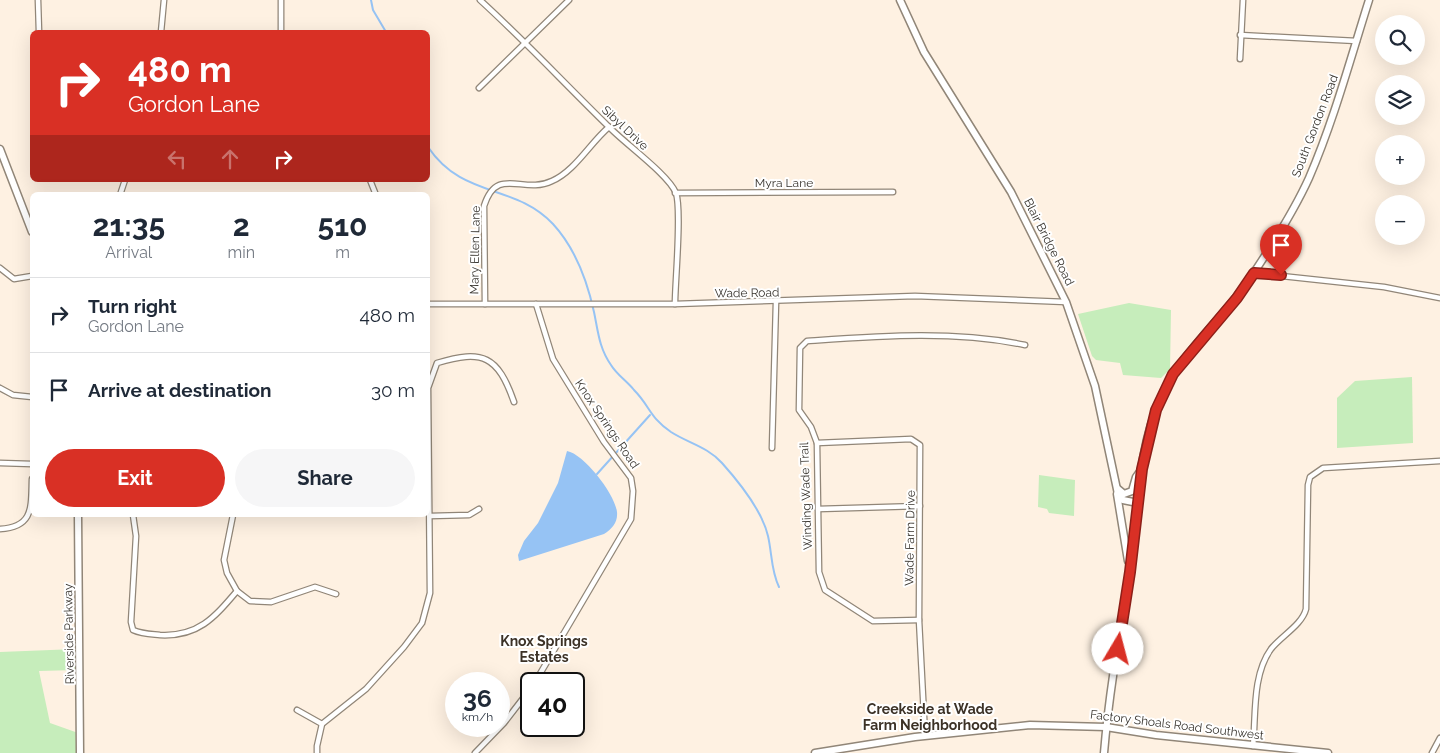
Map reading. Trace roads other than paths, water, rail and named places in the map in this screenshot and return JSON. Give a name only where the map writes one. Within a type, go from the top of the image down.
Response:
[{"type":"street","points":[[38,0],[39,30]]},
{"type":"street","points":[[161,30],[164,0]]},
{"type":"street","points":[[281,0],[281,30]]},
{"type":"street","name":"Sibyl Drive","points":[[480,0],[526,42],[609,127],[661,174],[676,193]]},
{"type":"street","points":[[479,88],[569,0]]},
{"type":"street","name":"Blair Bridge Road","points":[[900,0],[924,52],[1011,192],[1066,302],[1096,393],[1116,486],[1130,572]]},
{"type":"street","points":[[1240,59],[1243,0]]},
{"type":"street","name":"South Gordon Road","points":[[1104,753],[1106,727],[1130,572],[1142,469],[1156,410],[1173,374],[1237,298],[1254,273],[1308,180],[1334,115],[1369,0]]},
{"type":"street","points":[[1240,35],[1357,41]]},
{"type":"street","name":"Mary Ellen Lane","points":[[485,304],[484,206],[488,192],[496,185],[506,183],[531,186],[553,181],[565,173],[609,127]]},
{"type":"street","points":[[0,149],[30,227]]},
{"type":"street","name":"Myra Lane","points":[[676,193],[893,192]]},
{"type":"street","points":[[675,304],[676,193]]},
{"type":"street","points":[[0,268],[14,279],[30,276]]},
{"type":"street","points":[[1254,273],[1384,288],[1440,298]]},
{"type":"street","name":"Wade Road","points":[[430,304],[675,304],[915,296],[1066,302]]},
{"type":"street","points":[[772,448],[776,302]]},
{"type":"street","name":"Knox Springs Road","points":[[536,304],[553,359],[604,442],[631,478],[633,491],[631,519],[541,672]]},
{"type":"street","name":"Winding Wade Trail","points":[[920,620],[873,621],[825,590],[819,572],[817,443],[811,426],[800,410],[800,348],[807,342],[928,335],[1006,341],[1025,345]]},
{"type":"street","points":[[430,382],[437,363],[462,357],[490,361],[501,370],[514,402]]},
{"type":"street","points":[[0,388],[13,395],[30,398]]},
{"type":"street","name":"Wade Farm Drive","points":[[817,443],[911,439],[920,445],[920,620],[925,735]]},
{"type":"street","points":[[1253,746],[1261,665],[1281,637],[1304,618],[1306,609],[1308,485],[1310,477],[1324,468],[1440,461]]},
{"type":"street","points":[[0,463],[30,464]]},
{"type":"street","points":[[1116,486],[1120,492],[1127,494],[1132,491],[1136,477],[1142,469]]},
{"type":"street","points":[[1116,486],[1119,497],[1138,503]]},
{"type":"street","points":[[0,529],[21,526],[28,517],[30,498]]},
{"type":"street","points":[[818,509],[920,506]]},
{"type":"street","points":[[317,753],[316,746],[322,724],[366,689],[404,648],[422,623],[430,593],[430,516],[469,515],[479,509]]},
{"type":"street","name":"Riverside Parkway","points":[[78,517],[80,753]]},
{"type":"street","points":[[133,517],[136,536],[131,622],[133,630],[140,634],[178,636],[206,624],[237,591]]},
{"type":"street","points":[[233,517],[224,560],[227,573],[237,591],[250,601],[271,602],[315,587],[336,594]]},
{"type":"street","points":[[475,753],[504,723],[520,702]]},
{"type":"street","points":[[297,710],[322,724]]},
{"type":"street","name":"Factory Shoals Road Southwest","points":[[815,753],[925,735],[1030,725],[1106,727],[1156,735],[1328,753]]},
{"type":"street","points":[[1432,753],[1440,738]]},
{"type":"water","points":[[567,451],[582,459],[605,486],[615,504],[617,516],[615,522],[604,534],[519,561],[518,555],[524,541],[538,523],[558,483]]},
{"type":"waterway","points":[[371,0],[373,10],[385,30]]},
{"type":"waterway","points":[[430,149],[442,164],[457,175],[522,202],[538,211],[561,234],[580,265],[607,359],[664,427],[677,436],[711,453],[729,471],[742,488],[755,506],[765,526],[774,575],[779,587]]},
{"type":"waterway","points":[[597,474],[650,415]]},
{"type":"district","name":"Knox Springs Estates","points":[[544,650]]},
{"type":"district","name":"Creekside at Wade Farm Neighborhood","points":[[930,718]]}]
